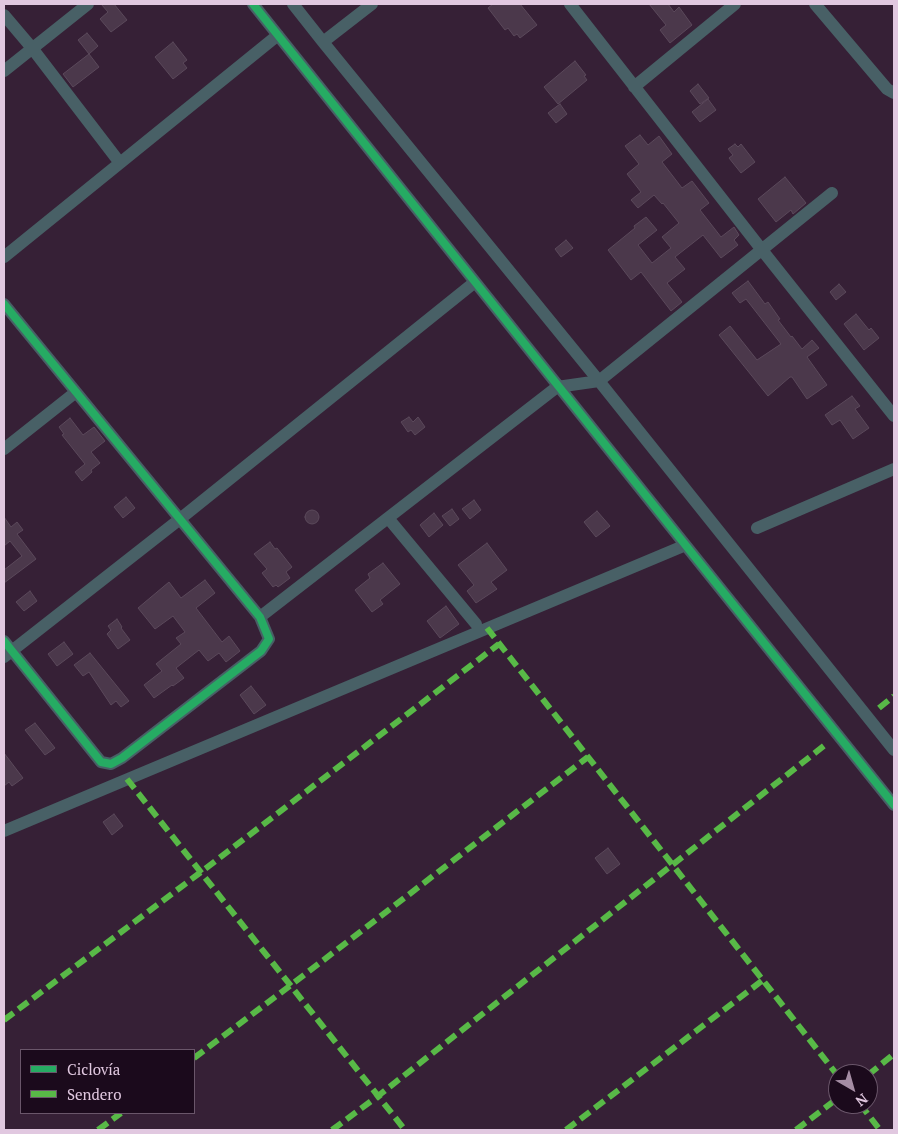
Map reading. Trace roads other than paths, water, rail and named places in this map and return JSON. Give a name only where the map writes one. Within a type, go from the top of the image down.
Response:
[{"type":"street","points":[[4,71],[88,4]]},
{"type":"street","points":[[253,4],[894,805]]},
{"type":"street","points":[[293,4],[600,381],[894,750]]},
{"type":"street","points":[[323,42],[372,4]]},
{"type":"street","points":[[570,4],[894,416]]},
{"type":"street","points":[[634,87],[735,4]]},
{"type":"street","points":[[815,4],[888,89],[894,93]]},
{"type":"street","points":[[4,14],[120,163]]},
{"type":"street","points":[[4,257],[278,35]]},
{"type":"street","points":[[260,617],[557,387],[600,381],[832,193]]},
{"type":"street","points":[[4,304],[180,519],[260,617],[270,639],[261,651],[122,758],[111,764],[101,762],[6,649],[180,519],[475,282]]},
{"type":"street","points":[[4,449],[76,392]]},
{"type":"street","points":[[757,528],[894,469]]},
{"type":"street","points":[[388,518],[476,624]]},
{"type":"street","points":[[4,831],[681,547]]}]
